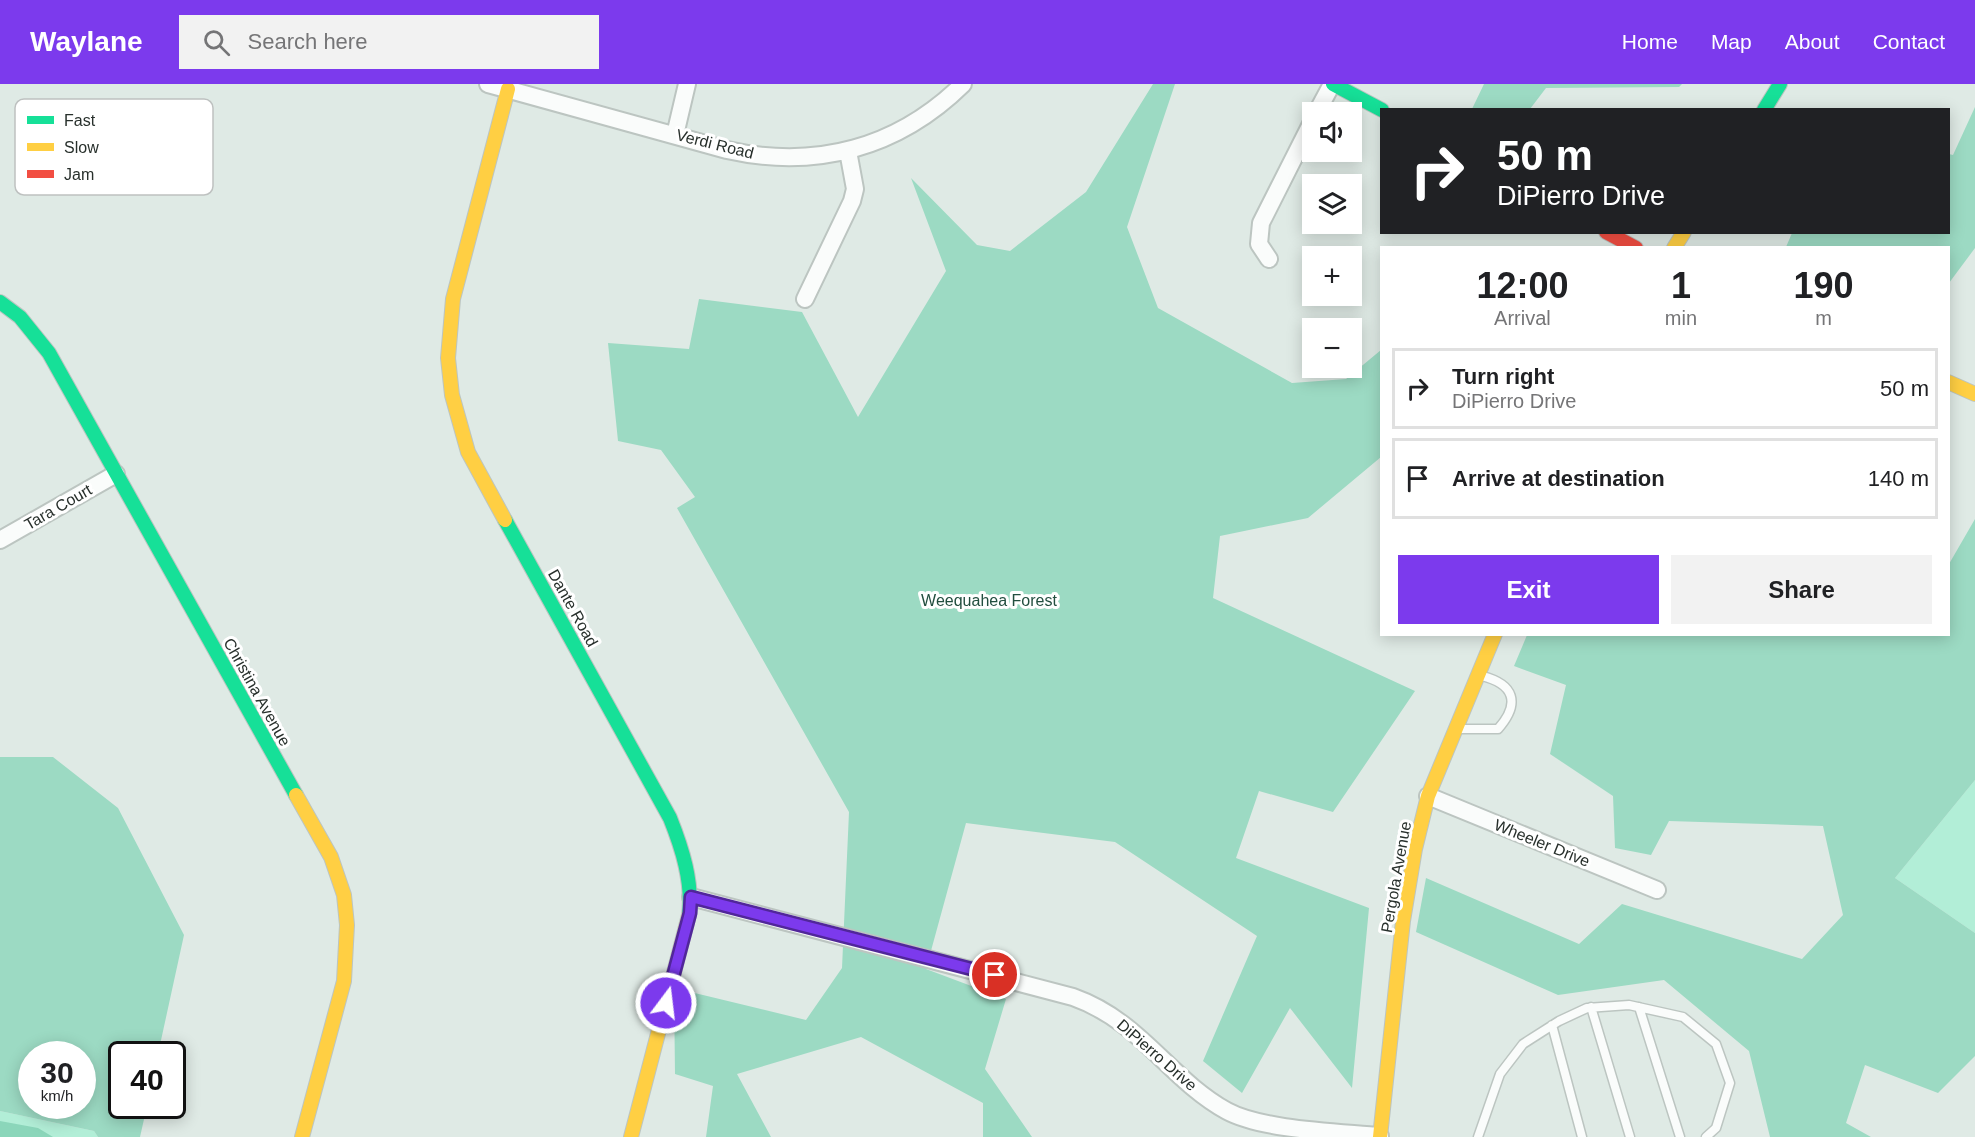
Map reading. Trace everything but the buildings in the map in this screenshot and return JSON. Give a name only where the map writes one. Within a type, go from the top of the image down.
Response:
[{"type":"street","name":"Verdi Road","points":[[488,84],[727,150],[760,155],[804,157],[848,151],[889,136],[916,122],[942,104],[963,84]]},
{"type":"street","points":[[675,135],[687,84]]},
{"type":"street","points":[[1322,102],[1332,84],[1380,109]]},
{"type":"street","points":[[1765,108],[1780,84]]},
{"type":"street","name":"Dante Road","points":[[508,89],[453,298],[447,349],[451,397],[468,452],[670,818],[686,863],[691,897],[690,913],[631,1137]]},
{"type":"street","points":[[1269,259],[1259,244],[1261,223],[1302,142]]},
{"type":"street","points":[[805,299],[852,201],[855,189],[848,151]]},
{"type":"street","points":[[1610,234],[1632,246]]},
{"type":"street","name":"Christina Avenue","points":[[0,302],[20,317],[49,353],[331,857],[344,895],[348,944],[344,981],[302,1137]]},
{"type":"street","points":[[1950,383],[1975,394]]},
{"type":"street","name":"Tara Court","points":[[0,540],[116,474]]},
{"type":"street","name":"Pergola Avenue","points":[[1380,1137],[1403,921],[1415,849],[1428,796],[1494,636]]},
{"type":"street","name":"Wheeler Drive","points":[[1428,796],[1657,890]]},
{"type":"street","name":"DiPierro Drive","points":[[691,897],[1073,997],[1089,1003],[1123,1023],[1200,1093],[1229,1112],[1262,1123],[1380,1137]]},
{"type":"lane","points":[[1455,729],[1498,729],[1506,720],[1511,698],[1507,686],[1499,681],[1478,675]]},
{"type":"lane","points":[[1478,1137],[1500,1074],[1523,1044],[1552,1025],[1592,1007],[1629,1005],[1683,1017],[1716,1044],[1730,1083],[1716,1128],[1709,1136]]},
{"type":"lane","points":[[1592,1007],[1629,1137]]},
{"type":"lane","points":[[1639,1007],[1680,1137]]},
{"type":"lane","points":[[1552,1025],[1582,1137]]},
{"type":"shaded area","points":[[1975,780],[1975,933],[1895,878]]},
{"type":"shaded area","points":[[0,1111],[18,1115],[18,1119],[38,1119],[94,1131],[98,1137],[0,1137]]},
{"type":"shaded area","points":[[0,1121],[38,1128],[53,1137],[0,1137]]},
{"type":"green space","name":"Weequahea Forest","points":[[1153,84],[1175,84],[1127,227],[1158,308],[1292,383],[1362,378],[1362,366],[1380,351],[1380,458],[1308,518],[1220,536],[1213,598],[1415,691],[1333,812],[1259,791],[1236,858],[1369,908],[1352,1088],[1290,1008],[1242,1093],[1203,1061],[1257,936],[1115,842],[966,823],[926,969],[1006,999],[985,1069],[1032,1137],[983,1137],[983,1103],[861,1037],[737,1074],[771,1137],[706,1137],[713,1086],[675,1074],[674,988],[806,1020],[842,968],[849,812],[677,508],[695,497],[661,450],[618,441],[608,343],[689,349],[699,299],[802,312],[858,417],[946,271],[911,178],[977,245],[1010,251],[1086,192]]},
{"type":"green space","points":[[1484,84],[1682,84],[1679,87],[1546,88],[1531,108],[1472,108]]},
{"type":"green space","points":[[1975,107],[1975,248],[1950,282],[1950,246],[1786,246],[1792,234],[1950,234],[1950,154],[1953,155]]},
{"type":"green space","points":[[1975,519],[1975,780],[1895,878],[1975,933],[1975,1056],[1938,1093],[1865,1065],[1846,1123],[1871,1137],[1770,1137],[1749,1051],[1664,980],[1558,995],[1416,932],[1426,878],[1579,944],[1622,904],[1802,959],[1843,915],[1823,826],[1669,821],[1651,855],[1615,848],[1613,796],[1550,754],[1566,685],[1514,666],[1527,636],[1950,636],[1950,562]]},
{"type":"green space","points":[[0,757],[53,757],[118,808],[184,935],[161,1041],[108,1041],[108,1119],[144,1119],[140,1137],[98,1137],[94,1131],[38,1119],[96,1119],[96,1041],[18,1041],[18,1115],[0,1111]]},
{"type":"traffic: fast","points":[[1333,84],[1380,109]]},
{"type":"traffic: fast","points":[[1765,108],[1780,84]]},
{"type":"traffic: fast","points":[[0,302],[20,317],[49,353],[296,795]]},
{"type":"traffic: fast","points":[[505,520],[670,818],[686,865],[689,915]]},
{"type":"traffic: slow","points":[[505,520],[468,452],[452,395],[448,358],[453,299],[508,89]]},
{"type":"traffic: slow","points":[[1675,246],[1683,234]]},
{"type":"traffic: slow","points":[[1950,383],[1975,394]]},
{"type":"traffic: slow","points":[[1380,1137],[1403,921],[1415,849],[1428,796],[1494,636]]},
{"type":"traffic: slow","points":[[296,795],[331,857],[344,895],[347,925],[344,981],[302,1137]]},
{"type":"traffic: slow","points":[[631,1137],[689,915]]},
{"type":"traffic: jam","points":[[1610,234],[1632,246]]},
{"type":"route","points":[[666,1003],[690,913],[691,897],[995,975]]}]
